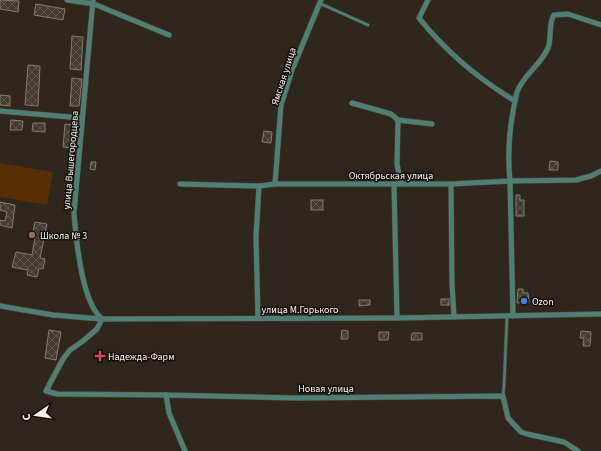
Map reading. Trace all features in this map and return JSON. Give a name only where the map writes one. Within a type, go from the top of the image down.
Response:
[{"type":"street","points":[[68,0],[94,2],[169,35]]},
{"type":"street","points":[[428,0],[419,18],[434,37],[477,76],[515,101]]},
{"type":"street","name":"улица Вышегородцева","points":[[94,2],[74,213],[76,239],[88,295],[94,310],[102,319]]},
{"type":"street","name":"Ямская улица","points":[[275,184],[281,105],[292,70],[320,2]]},
{"type":"street","points":[[514,316],[508,147],[517,92],[521,84],[540,62],[548,49],[551,35],[551,20],[554,15],[568,14],[601,25]]},
{"type":"street","points":[[352,103],[391,114],[398,120],[432,124]]},
{"type":"street","points":[[0,111],[82,118]]},
{"type":"street","points":[[398,120],[397,164],[402,184]]},
{"type":"street","name":"Октябрьская улица","points":[[180,184],[259,186],[275,184],[451,184],[576,180],[591,176],[601,171]]},
{"type":"street","points":[[394,184],[397,318]]},
{"type":"street","points":[[451,184],[452,284],[454,317]]},
{"type":"street","points":[[258,318],[256,237],[259,186]]},
{"type":"street","name":"улица М.Горького","points":[[0,306],[53,316],[102,319],[397,318],[601,314]]},
{"type":"street","name":"Новая улица","points":[[102,319],[97,329],[70,350],[63,359],[46,392],[58,394],[296,398],[503,396]]},
{"type":"street","points":[[166,395],[169,413],[185,451]]},
{"type":"street","points":[[503,396],[508,418],[520,432],[564,442],[578,451]]},
{"type":"lane","points":[[320,2],[368,25]]},
{"type":"lane","points":[[503,396],[507,316]]},
{"type":"shaded area","points":[[0,163],[53,172],[47,205],[0,197]]},
{"type":"building","points":[[0,0],[19,1],[18,12],[0,9]]},
{"type":"building","points":[[36,4],[65,9],[63,20],[34,15]]},
{"type":"building","points":[[72,36],[83,37],[81,70],[70,69]]},
{"type":"building","points":[[28,65],[40,66],[38,106],[25,105]]},
{"type":"building","points":[[72,78],[82,79],[79,106],[70,106]]},
{"type":"building","points":[[0,95],[10,96],[10,106],[0,105]]},
{"type":"building","points":[[11,120],[23,121],[22,130],[10,130]]},
{"type":"building","points":[[33,123],[45,123],[45,132],[32,131]]},
{"type":"building","points":[[65,124],[74,125],[72,148],[63,147]]},
{"type":"building","points":[[264,131],[272,132],[271,143],[262,142]]},
{"type":"building","points":[[550,161],[558,162],[558,170],[549,170]]},
{"type":"building","points":[[91,162],[96,162],[95,170],[90,169]]},
{"type":"building","points":[[516,195],[520,195],[520,200],[524,200],[524,216],[516,216]]},
{"type":"building","points":[[311,200],[323,200],[323,210],[311,210]]},
{"type":"building","points":[[0,202],[15,205],[12,228],[0,225],[0,220],[5,221],[7,212],[0,210]]},
{"type":"building","points":[[35,222],[47,224],[40,258],[45,259],[43,269],[39,268],[37,277],[27,275],[28,270],[12,267],[16,252],[32,255],[36,232],[33,231]]},
{"type":"building","points":[[518,289],[523,289],[523,293],[528,293],[529,302],[517,303]]},
{"type":"building","points":[[441,299],[449,299],[449,305],[441,305]]},
{"type":"building","points":[[359,300],[370,300],[370,305],[359,306]]},
{"type":"building","points":[[49,330],[61,332],[56,360],[45,358]]},
{"type":"building","points":[[342,330],[348,331],[348,339],[341,339]]},
{"type":"building","points":[[581,331],[591,332],[590,346],[583,346],[584,338],[580,338]]},
{"type":"building","points":[[379,332],[389,332],[388,340],[379,340]]},
{"type":"building","points":[[412,333],[422,333],[422,340],[411,340]]},
{"type":"place","name":"Школа № 3","points":[[32,235]]},
{"type":"place","name":"Ozon","points":[[524,301]]},
{"type":"place","name":"Надежда-Фарм","points":[[100,356]]}]
